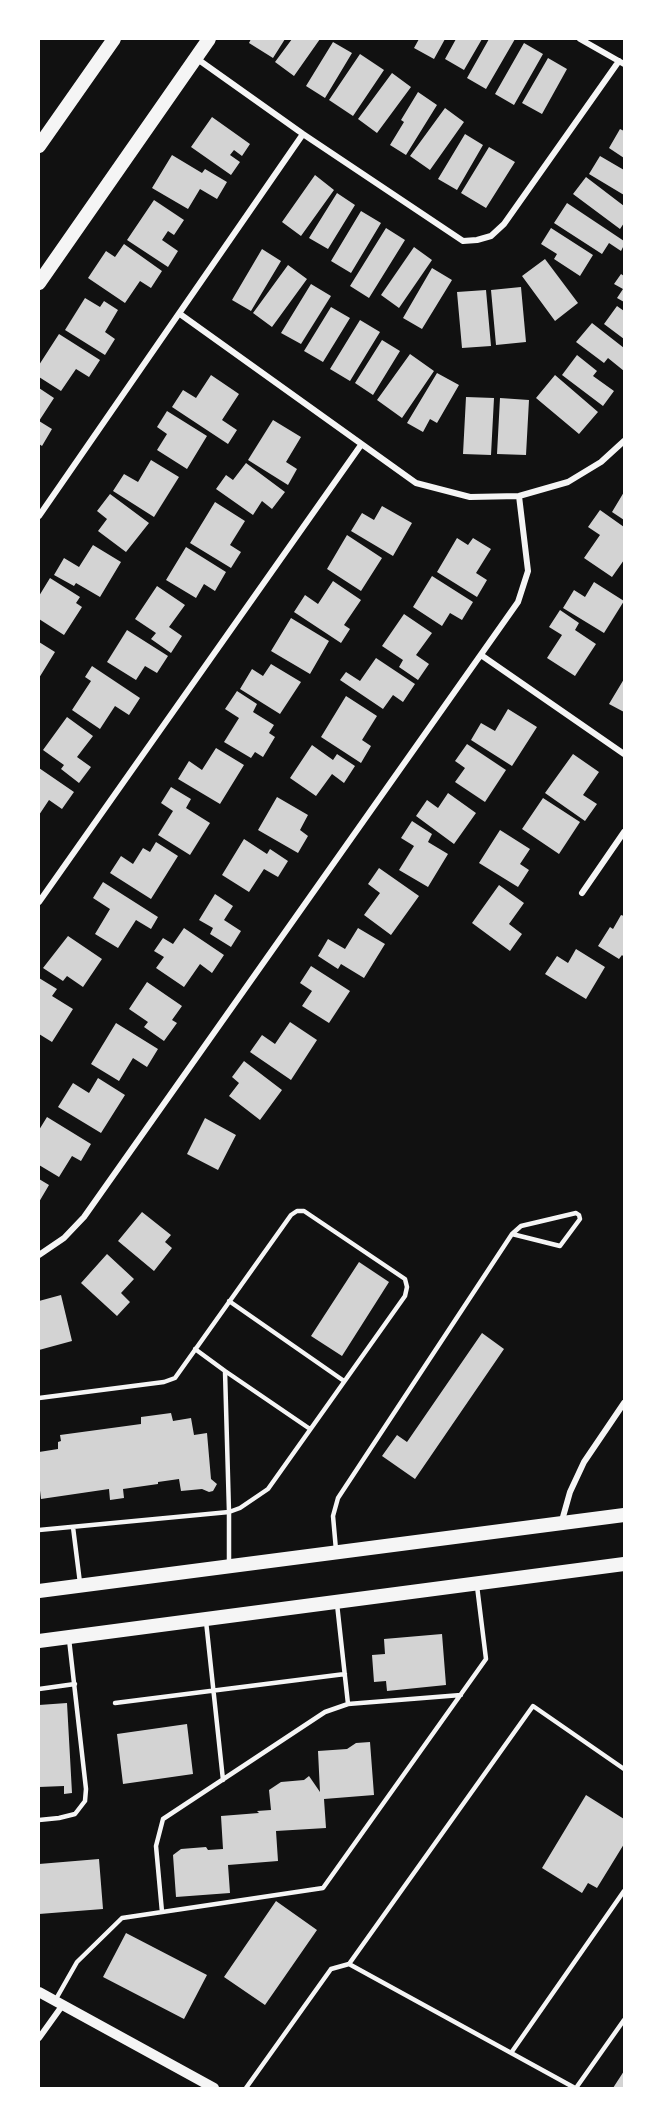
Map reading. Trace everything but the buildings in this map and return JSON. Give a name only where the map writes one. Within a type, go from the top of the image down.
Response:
[{"type":"main road","points":[[39,146],[114,39]]},
{"type":"main road","points":[[39,283],[209,39]]},
{"type":"main road","points":[[39,1591],[624,1515]]},
{"type":"main road","points":[[39,1641],[624,1564]]},
{"type":"street","points":[[196,58],[303,134],[463,241],[492,236],[504,224],[622,63],[580,39]]},
{"type":"street","points":[[39,516],[303,134]]},
{"type":"street","points":[[180,314],[416,483],[470,497],[519,496],[568,482],[601,462],[624,441]]},
{"type":"street","points":[[39,902],[361,445]]},
{"type":"street","points":[[39,1255],[64,1238],[84,1217],[518,602],[528,571],[519,496]]},
{"type":"street","points":[[481,655],[624,754]]},
{"type":"street","points":[[582,893],[624,832]]},
{"type":"street","points":[[561,1524],[570,1492],[584,1462],[624,1403]]},
{"type":"street","points":[[39,1992],[214,2088]]},
{"type":"street","points":[[39,2038],[58,2004]]},
{"type":"lane","points":[[39,1398],[165,1382],[175,1378],[291,1215],[297,1211],[304,1211],[405,1280],[407,1287],[405,1296],[268,1489],[240,1508],[229,1512],[39,1530]]},
{"type":"lane","points":[[336,1552],[333,1516],[338,1498],[512,1234],[520,1226],[576,1213],[579,1215],[580,1219],[560,1246],[512,1234]]},
{"type":"lane","points":[[229,1301],[344,1381]]},
{"type":"lane","points":[[195,1349],[310,1429]]},
{"type":"lane","points":[[225,1371],[229,1566]]},
{"type":"lane","points":[[73,1527],[80,1586]]},
{"type":"lane","points":[[58,2004],[77,1962],[122,1918],[323,1888],[486,1659],[477,1584]]},
{"type":"lane","points":[[336,1602],[348,1704]]},
{"type":"lane","points":[[206,1619],[223,1780]]},
{"type":"lane","points":[[39,1820],[75,1814],[85,1801],[86,1789],[69,1637]]},
{"type":"lane","points":[[114,1703],[345,1674]]},
{"type":"lane","points":[[39,1689],[75,1684]]},
{"type":"lane","points":[[162,1912],[156,1846],[163,1819],[325,1712],[348,1704],[461,1695]]},
{"type":"lane","points":[[246,2088],[331,1970],[349,1964],[533,1706],[624,1769]]},
{"type":"lane","points":[[511,2053],[624,1891]]},
{"type":"lane","points":[[349,1964],[575,2088],[624,2020]]}]
